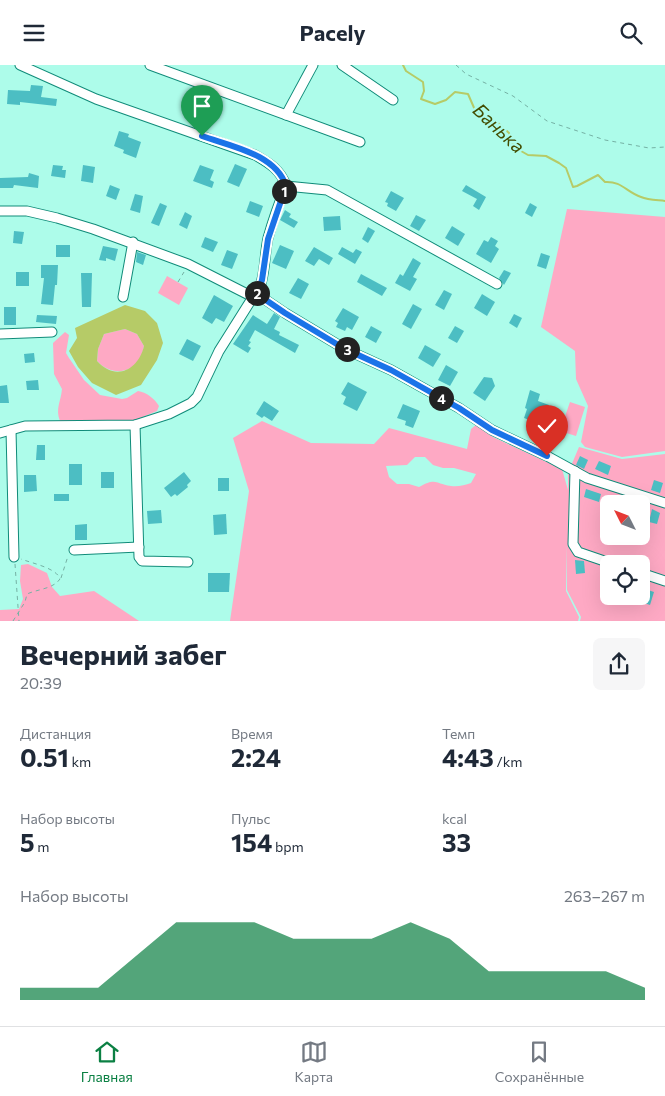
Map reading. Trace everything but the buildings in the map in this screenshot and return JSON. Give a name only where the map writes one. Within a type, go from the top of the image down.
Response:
[{"type":"street","points":[[0,433],[25,426],[135,425],[169,414],[191,403],[197,397],[219,351],[255,295],[262,280],[268,239],[286,186],[277,170],[255,155],[96,99],[20,65]]},
{"type":"street","points":[[150,65],[360,142]]},
{"type":"street","points":[[286,115],[313,65]]},
{"type":"street","points":[[342,65],[392,100]]},
{"type":"street","points":[[286,186],[327,190],[497,285]]},
{"type":"street","points":[[0,211],[27,211],[57,218],[133,242],[188,264],[255,295],[345,349],[399,375],[459,408],[492,430],[588,477],[665,503]]},
{"type":"street","points":[[123,297],[133,242]]},
{"type":"street","points":[[0,334],[52,332]]},
{"type":"street","points":[[135,425],[138,557],[142,561],[188,562]]},
{"type":"street","points":[[11,430],[14,557]]},
{"type":"street","points":[[575,471],[573,544],[578,552],[600,560]]},
{"type":"street","points":[[74,550],[139,547]]},
{"type":"street","points":[[650,576],[665,581]]},
{"type":"path","points":[[456,65],[466,74],[513,96],[547,121],[605,139],[649,148],[665,147]]},
{"type":"path","points":[[178,282],[188,264]]},
{"type":"path","points":[[12,621],[25,602],[27,594],[55,585],[60,579],[68,557],[74,550]]},
{"type":"path","points":[[19,621],[14,557],[43,566],[57,573],[60,579]]},
{"type":"shaded area","points":[[567,209],[665,217],[665,451],[622,457],[585,447],[581,442],[588,406],[576,379],[575,351],[541,327]]},
{"type":"shaded area","points":[[167,276],[188,288],[179,305],[158,293]]},
{"type":"shaded area","points":[[125,305],[145,311],[157,323],[163,343],[157,360],[141,385],[116,395],[92,383],[78,367],[69,351],[77,338],[75,328]],"holes":[[[125,329],[137,334],[144,346],[137,362],[131,367],[118,372],[111,371],[97,361],[98,349],[104,334]]]},
{"type":"shaded area","points":[[125,329],[137,334],[144,346],[141,358],[131,368],[126,370],[114,371],[102,366],[97,361],[98,349],[104,334]]},
{"type":"shaded area","points":[[65,332],[69,335],[66,353],[84,380],[100,395],[122,399],[138,391],[150,396],[157,403],[159,406],[157,411],[133,421],[60,421],[58,409],[62,389],[54,374],[53,343]]},
{"type":"shaded area","points":[[570,402],[585,407],[576,436],[560,431]]},
{"type":"shaded area","points":[[262,421],[311,443],[374,444],[389,428],[467,449],[471,429],[477,424],[493,437],[562,469],[568,490],[568,473],[579,447],[622,459],[665,454],[665,621],[580,621],[581,617],[567,590],[567,545],[566,591],[579,617],[578,621],[230,621],[249,491],[233,438]],"holes":[[[415,457],[425,457],[433,465],[476,474],[471,483],[456,486],[429,482],[419,487],[409,484],[397,484],[389,477],[386,466],[407,465]]]},
{"type":"shaded area","points":[[28,564],[47,573],[52,587],[60,596],[94,591],[139,621],[0,621],[0,610],[19,609],[23,599],[20,581],[21,565]]},
{"type":"waterway","name":"Банька","points":[[403,65],[406,71],[423,82],[424,91],[421,99],[435,104],[446,100],[455,92],[468,94],[475,110],[484,118],[497,122],[509,133],[514,147],[528,155],[546,156],[566,168],[573,187],[598,175],[605,182],[616,183],[641,197],[665,201]]},
{"type":"route","points":[[202,136],[255,155],[277,170],[286,186],[268,239],[262,280],[257,294],[345,349],[391,370],[459,408],[492,430],[547,456]]}]
